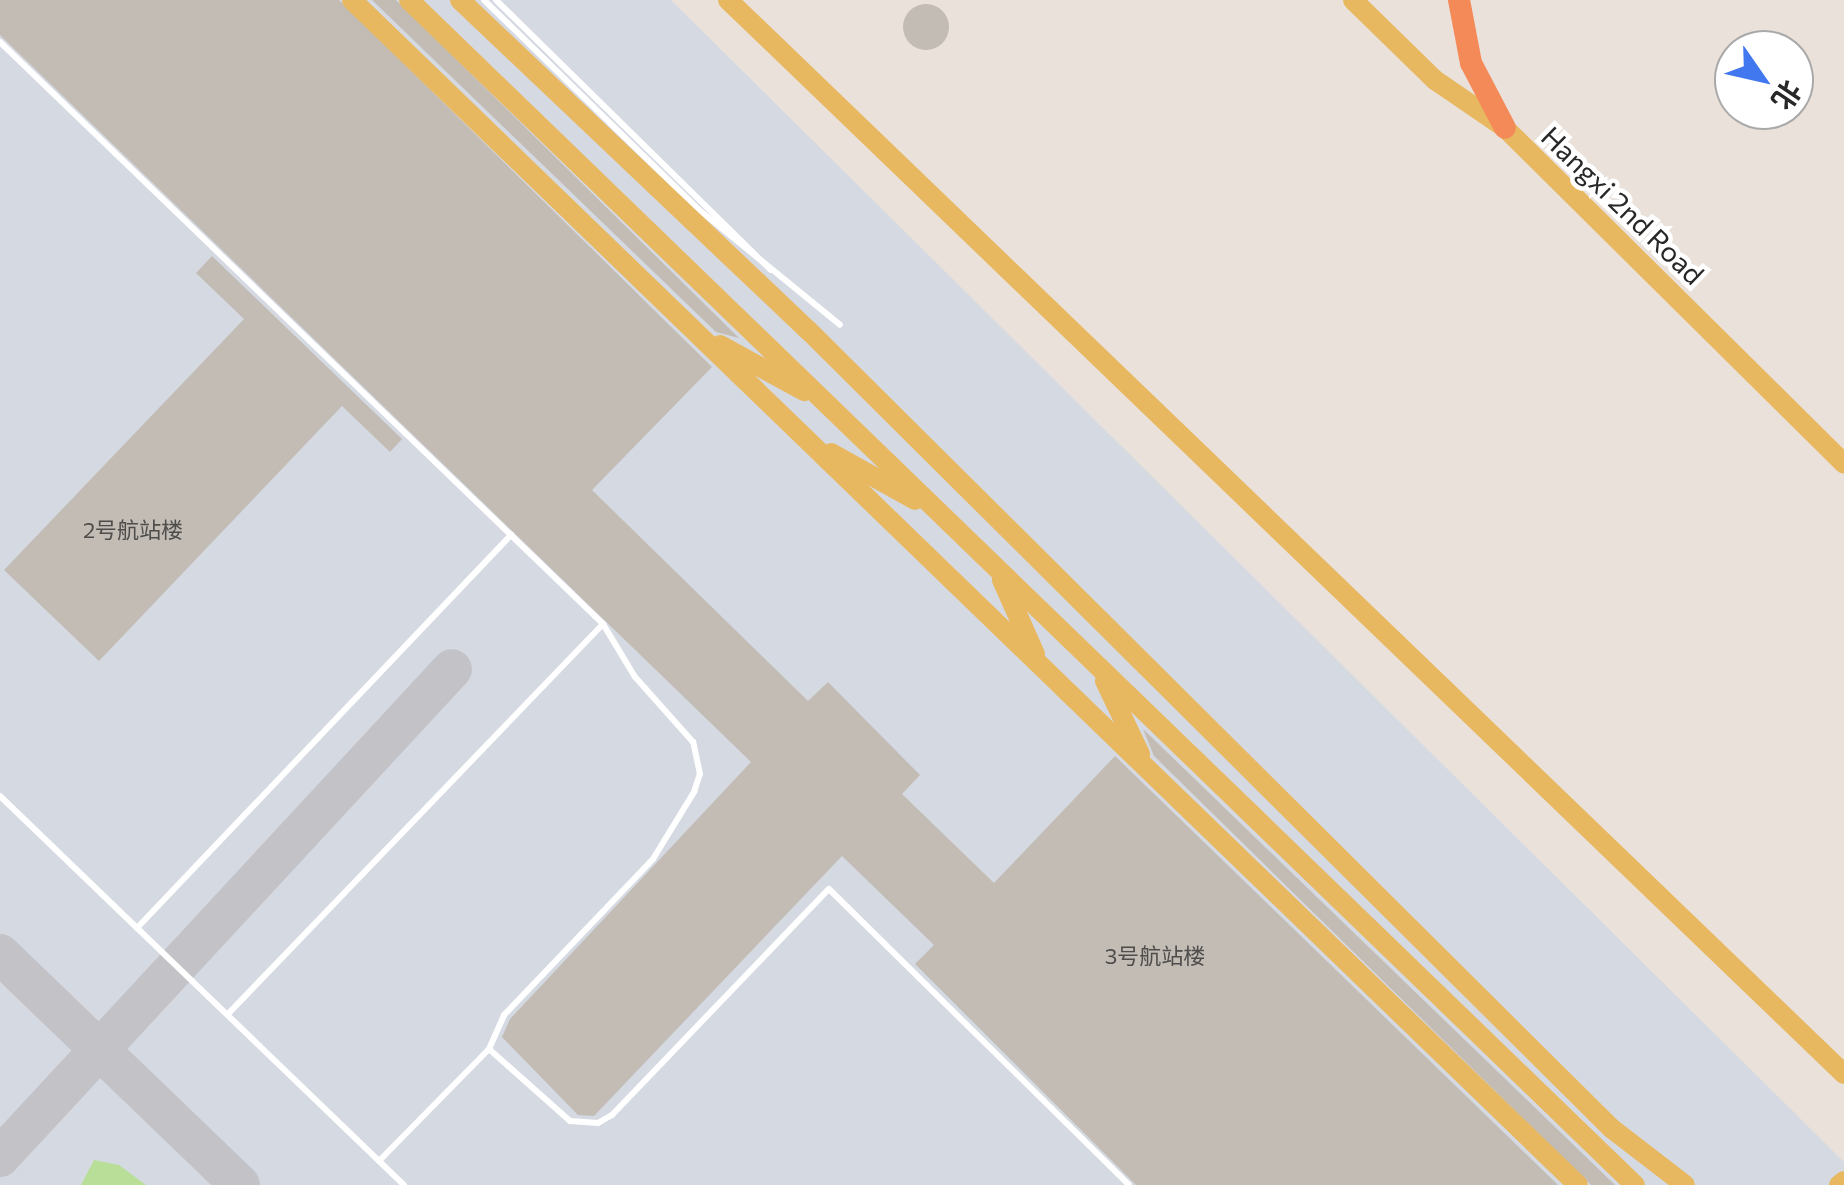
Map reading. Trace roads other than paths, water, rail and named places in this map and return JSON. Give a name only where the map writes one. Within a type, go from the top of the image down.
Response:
[{"type":"highway","points":[[1458,0],[1471,63],[1505,128]]},
{"type":"main road","points":[[352,0],[1578,1185]]},
{"type":"main road","points":[[360,0],[1578,1185]]},
{"type":"main road","points":[[408,0],[1635,1185]]},
{"type":"main road","points":[[460,0],[808,330],[1612,1128],[1685,1185]]},
{"type":"main road","points":[[728,0],[1844,1074]]},
{"type":"main road","name":"Hangxi 2nd Road","points":[[1353,0],[1435,80],[1505,128],[1840,454]]},
{"type":"main road","points":[[696,332],[827,404]]},
{"type":"main road","points":[[808,440],[941,514]]},
{"type":"main road","points":[[997,569],[1040,664]]},
{"type":"main road","points":[[1098,666],[1146,767]]},
{"type":"lane","points":[[484,0],[698,209],[840,325]]},
{"type":"lane","points":[[496,0],[772,271]]},
{"type":"lane","points":[[0,42],[603,624],[635,677],[693,742],[700,774],[652,859],[504,1015],[489,1049],[379,1160]]},
{"type":"lane","points":[[137,928],[511,534]]},
{"type":"lane","points":[[227,1015],[603,624]]},
{"type":"lane","points":[[0,796],[404,1185]]},
{"type":"lane","points":[[489,1049],[570,1120],[598,1123],[612,1115],[829,889],[1128,1185]]}]
